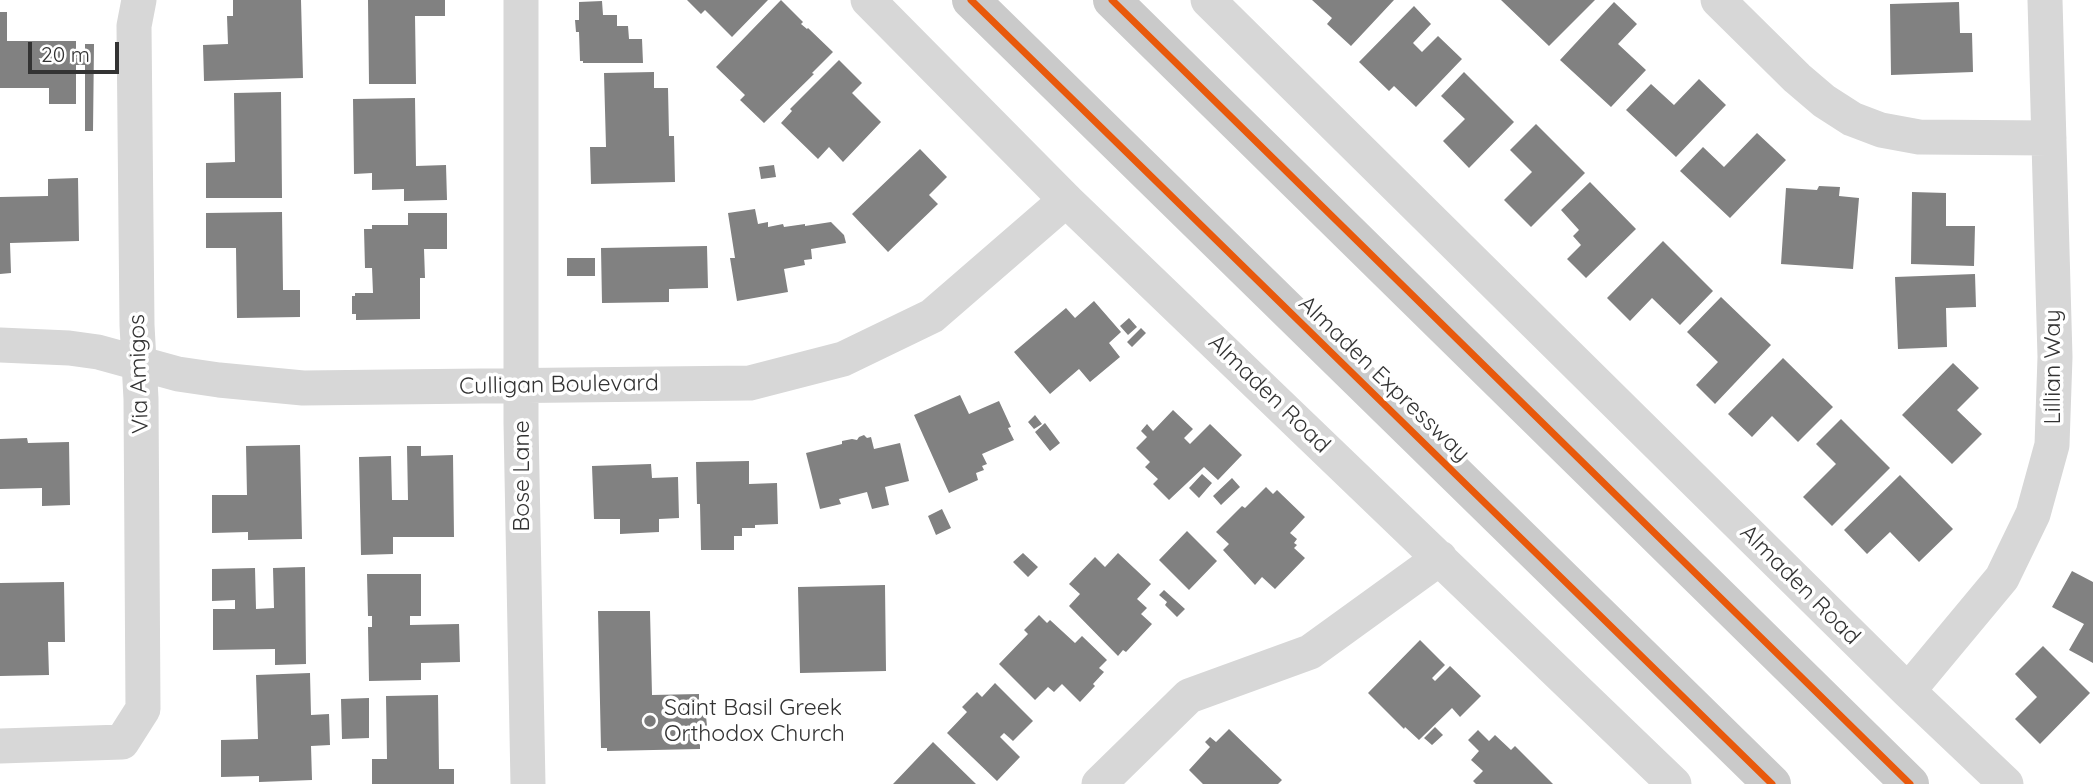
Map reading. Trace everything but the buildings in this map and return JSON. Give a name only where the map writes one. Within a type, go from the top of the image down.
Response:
[{"type":"main road","name":"Almaden Expressway","points":[[971,0],[1772,784]]},
{"type":"main road","points":[[1112,0],[1910,784]]},
{"type":"street","name":"Via Amigos","points":[[0,746],[122,742],[143,709],[134,26],[139,0]]},
{"type":"street","name":"Bose Lane","points":[[521,0],[521,385],[528,784]]},
{"type":"street","name":"Almaden Road","points":[[868,0],[1066,200],[1674,784]]},
{"type":"street","name":"Almaden Road","points":[[1208,0],[1908,691],[2006,784]]},
{"type":"street","points":[[1718,0],[1797,78],[1824,101],[1852,118],[1881,130],[1919,137],[2049,138]]},
{"type":"street","name":"Lillian Way","points":[[1908,691],[2001,578],[2033,514],[2052,445],[2055,357],[2045,0]]},
{"type":"street","name":"Culligan Boulevard","points":[[0,345],[98,352],[192,376],[303,388],[750,383],[843,359],[932,317],[1066,200]]},
{"type":"street","points":[[1099,784],[1189,696],[1310,652],[1440,558]]},
{"type":"cycle path","points":[[971,0],[1772,784]]},
{"type":"cycle path","points":[[1112,0],[1910,784]]},
{"type":"place","name":"Saint Basil Greek Orthodox Church","points":[[650,721]]}]
